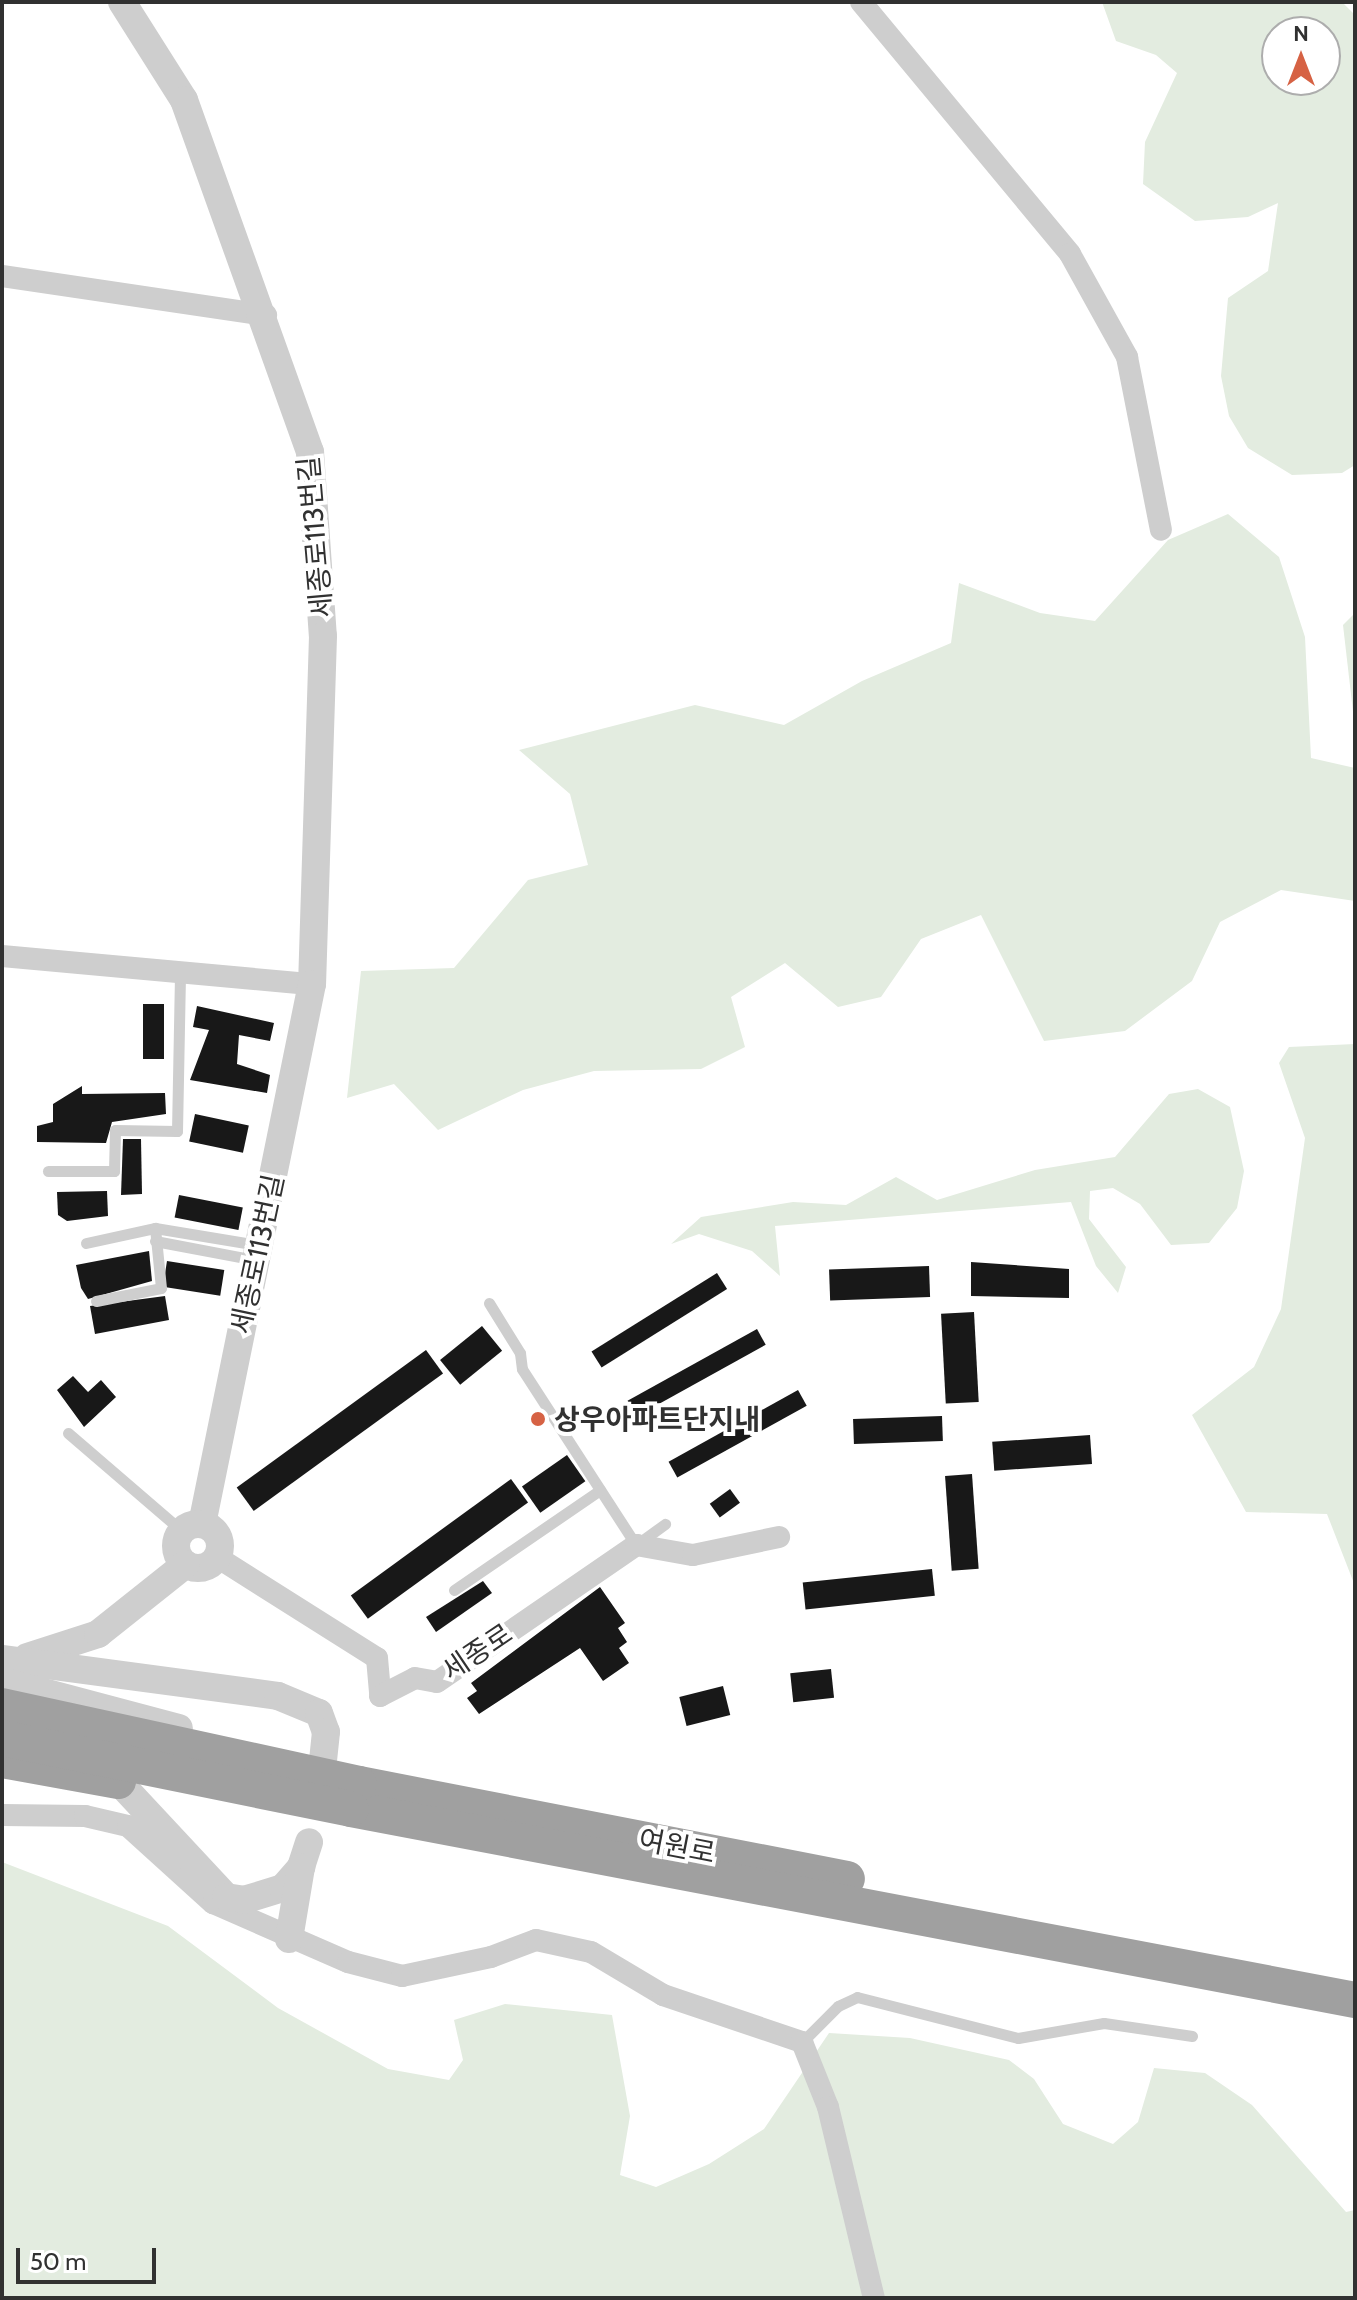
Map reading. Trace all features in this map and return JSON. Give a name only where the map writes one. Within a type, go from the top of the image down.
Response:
[{"type":"highway","name":"여원로","points":[[2,1706],[357,1808]]},
{"type":"highway","name":"여원로","points":[[2,1738],[357,1808],[1355,1977]]},
{"type":"highway","points":[[2,1760],[118,1781],[357,1808],[819,1900],[1355,2000]]},
{"type":"street","name":"세종로113번길","points":[[122,2],[184,100],[266,315],[310,452],[323,636],[312,984],[257,1252],[192,1527]]},
{"type":"street","points":[[861,2],[1070,254],[1127,357],[1161,530]]},
{"type":"street","points":[[2,276],[266,315]]},
{"type":"street","points":[[2,956],[312,984]]},
{"type":"street","points":[[2,1659],[77,1645],[120,1618],[186,1564],[204,1567],[217,1557],[218,1536],[192,1527],[176,1545],[186,1564]]},
{"type":"street","points":[[636,1545],[693,1555],[779,1537]]},
{"type":"street","name":"세종로","points":[[217,1557],[377,1658],[380,1696],[415,1678],[437,1682],[636,1545]]},
{"type":"street","points":[[120,1618],[110,1650],[120,1665],[160,1676]]},
{"type":"street","points":[[2,1659],[226,1685],[312,1708],[325,1722],[323,1759]]},
{"type":"street","points":[[2,1681],[332,1770],[357,1808]]},
{"type":"street","points":[[118,1781],[256,1926]]},
{"type":"street","points":[[2,1815],[85,1816],[128,1826],[213,1903],[289,1939],[402,1976],[491,1957],[536,1940],[591,1952],[663,1995],[802,2042],[828,2107],[874,2298]]},
{"type":"street","points":[[226,1897],[244,1900],[283,1888],[305,1854],[289,1939]]},
{"type":"lane","points":[[48,1171],[114,1171],[115,1130],[177,1131],[180,972]]},
{"type":"lane","points":[[86,1243],[155,1228],[257,1252]]},
{"type":"lane","points":[[96,1301],[161,1288],[155,1228]]},
{"type":"lane","points":[[155,1241],[257,1252]]},
{"type":"lane","points":[[489,1303],[520,1353],[522,1369],[636,1545],[665,1524]]},
{"type":"lane","points":[[68,1433],[192,1527]]},
{"type":"lane","points":[[454,1590],[600,1490]]},
{"type":"lane","points":[[802,2042],[838,2006],[857,1997],[1018,2038],[1104,2023],[1192,2036]]},
{"type":"shaded area","points":[[1102,2],[1342,2],[1355,15],[1355,465],[1342,473],[1292,475],[1248,448],[1229,416],[1221,376],[1228,298],[1268,271],[1278,203],[1248,217],[1195,221],[1143,184],[1145,142],[1177,73],[1156,55],[1116,41]]},
{"type":"shaded area","points":[[1228,514],[1279,557],[1305,637],[1311,758],[1355,768],[1355,901],[1281,890],[1220,922],[1192,981],[1125,1031],[1044,1041],[981,915],[921,939],[881,997],[838,1007],[785,963],[731,997],[745,1047],[701,1069],[594,1071],[523,1090],[438,1130],[394,1084],[347,1098],[361,971],[454,968],[528,880],[588,865],[570,794],[519,750],[695,705],[784,725],[862,681],[951,643],[959,583],[1040,613],[1095,621],[1168,540]]},
{"type":"shaded area","points":[[1355,613],[1355,729],[1343,625]]},
{"type":"shaded area","points":[[1355,1044],[1355,1586],[1327,1514],[1246,1512],[1192,1415],[1254,1367],[1281,1309],[1305,1138],[1279,1063],[1289,1047]]},
{"type":"shaded area","points":[[1198,1089],[1230,1107],[1244,1171],[1237,1208],[1209,1243],[1171,1245],[1140,1204],[1113,1188],[1090,1191],[1089,1219],[1126,1267],[1118,1293],[1096,1266],[1071,1202],[775,1226],[780,1276],[752,1251],[699,1234],[671,1244],[701,1217],[793,1202],[846,1205],[896,1177],[937,1200],[1035,1170],[1115,1157],[1169,1094]]},
{"type":"shaded area","points":[[2,1862],[168,1926],[278,2008],[388,2069],[449,2080],[463,2060],[454,2020],[505,2004],[612,2015],[630,2116],[620,2175],[656,2187],[709,2164],[764,2129],[829,2033],[910,2038],[1009,2060],[1034,2079],[1063,2124],[1113,2144],[1138,2122],[1154,2068],[1205,2073],[1252,2105],[1346,2212],[1355,2210],[1355,2298],[2,2298]]},
{"type":"building","points":[[143,1004],[164,1004],[164,1059],[143,1059]]},
{"type":"building","points":[[197,1006],[274,1023],[270,1041],[239,1035],[237,1064],[270,1075],[267,1093],[190,1080],[209,1030],[193,1027]]},
{"type":"building","points":[[82,1086],[82,1094],[165,1093],[166,1114],[112,1122],[106,1143],[37,1142],[37,1126],[53,1122],[53,1104]]},
{"type":"building","points":[[195,1114],[249,1125],[243,1153],[189,1141]]},
{"type":"building","points":[[123,1139],[141,1139],[142,1194],[121,1195]]},
{"type":"building","points":[[107,1191],[108,1216],[67,1221],[58,1215],[57,1192]]},
{"type":"building","points":[[179,1195],[243,1207],[238,1230],[175,1218]]},
{"type":"building","points":[[149,1251],[152,1281],[88,1299],[81,1288],[76,1265]]},
{"type":"building","points":[[167,1261],[224,1270],[220,1296],[163,1287]]},
{"type":"building","points":[[971,1262],[1069,1269],[1069,1298],[971,1296]]},
{"type":"building","points":[[929,1266],[930,1297],[830,1300],[829,1269]]},
{"type":"building","points":[[717,1273],[727,1289],[602,1368],[591,1351]]},
{"type":"building","points":[[165,1296],[169,1320],[95,1334],[90,1306]]},
{"type":"building","points":[[974,1312],[979,1402],[946,1404],[941,1314]]},
{"type":"building","points":[[482,1326],[502,1351],[460,1385],[440,1360]]},
{"type":"building","points":[[757,1329],[766,1345],[636,1416],[628,1401]]},
{"type":"building","points":[[426,1350],[443,1373],[254,1511],[237,1488]]},
{"type":"building","points":[[73,1376],[88,1392],[101,1380],[116,1397],[84,1427],[57,1390]]},
{"type":"building","points":[[798,1390],[807,1406],[677,1477],[669,1462]]},
{"type":"building","points":[[942,1416],[943,1441],[854,1444],[853,1419]]},
{"type":"building","points":[[1090,1435],[1092,1464],[994,1471],[992,1442]]},
{"type":"building","points":[[567,1455],[585,1481],[540,1513],[522,1487]]},
{"type":"building","points":[[972,1474],[979,1569],[952,1571],[945,1476]]},
{"type":"building","points":[[511,1479],[528,1502],[368,1619],[351,1595]]},
{"type":"building","points":[[730,1489],[740,1503],[720,1517],[710,1504]]},
{"type":"building","points":[[932,1569],[935,1596],[806,1609],[803,1583]]},
{"type":"building","points":[[483,1581],[492,1593],[436,1632],[426,1617]]},
{"type":"building","points":[[600,1587],[625,1623],[618,1628],[627,1642],[619,1648],[629,1663],[603,1681],[580,1648],[479,1714],[467,1698],[477,1691],[471,1683]]},
{"type":"building","points":[[831,1669],[834,1698],[793,1702],[790,1673]]},
{"type":"building","points":[[723,1686],[730,1715],[687,1726],[679,1697]]},
{"type":"place","name":"상우아파트단지내","points":[[538,1419]]}]
